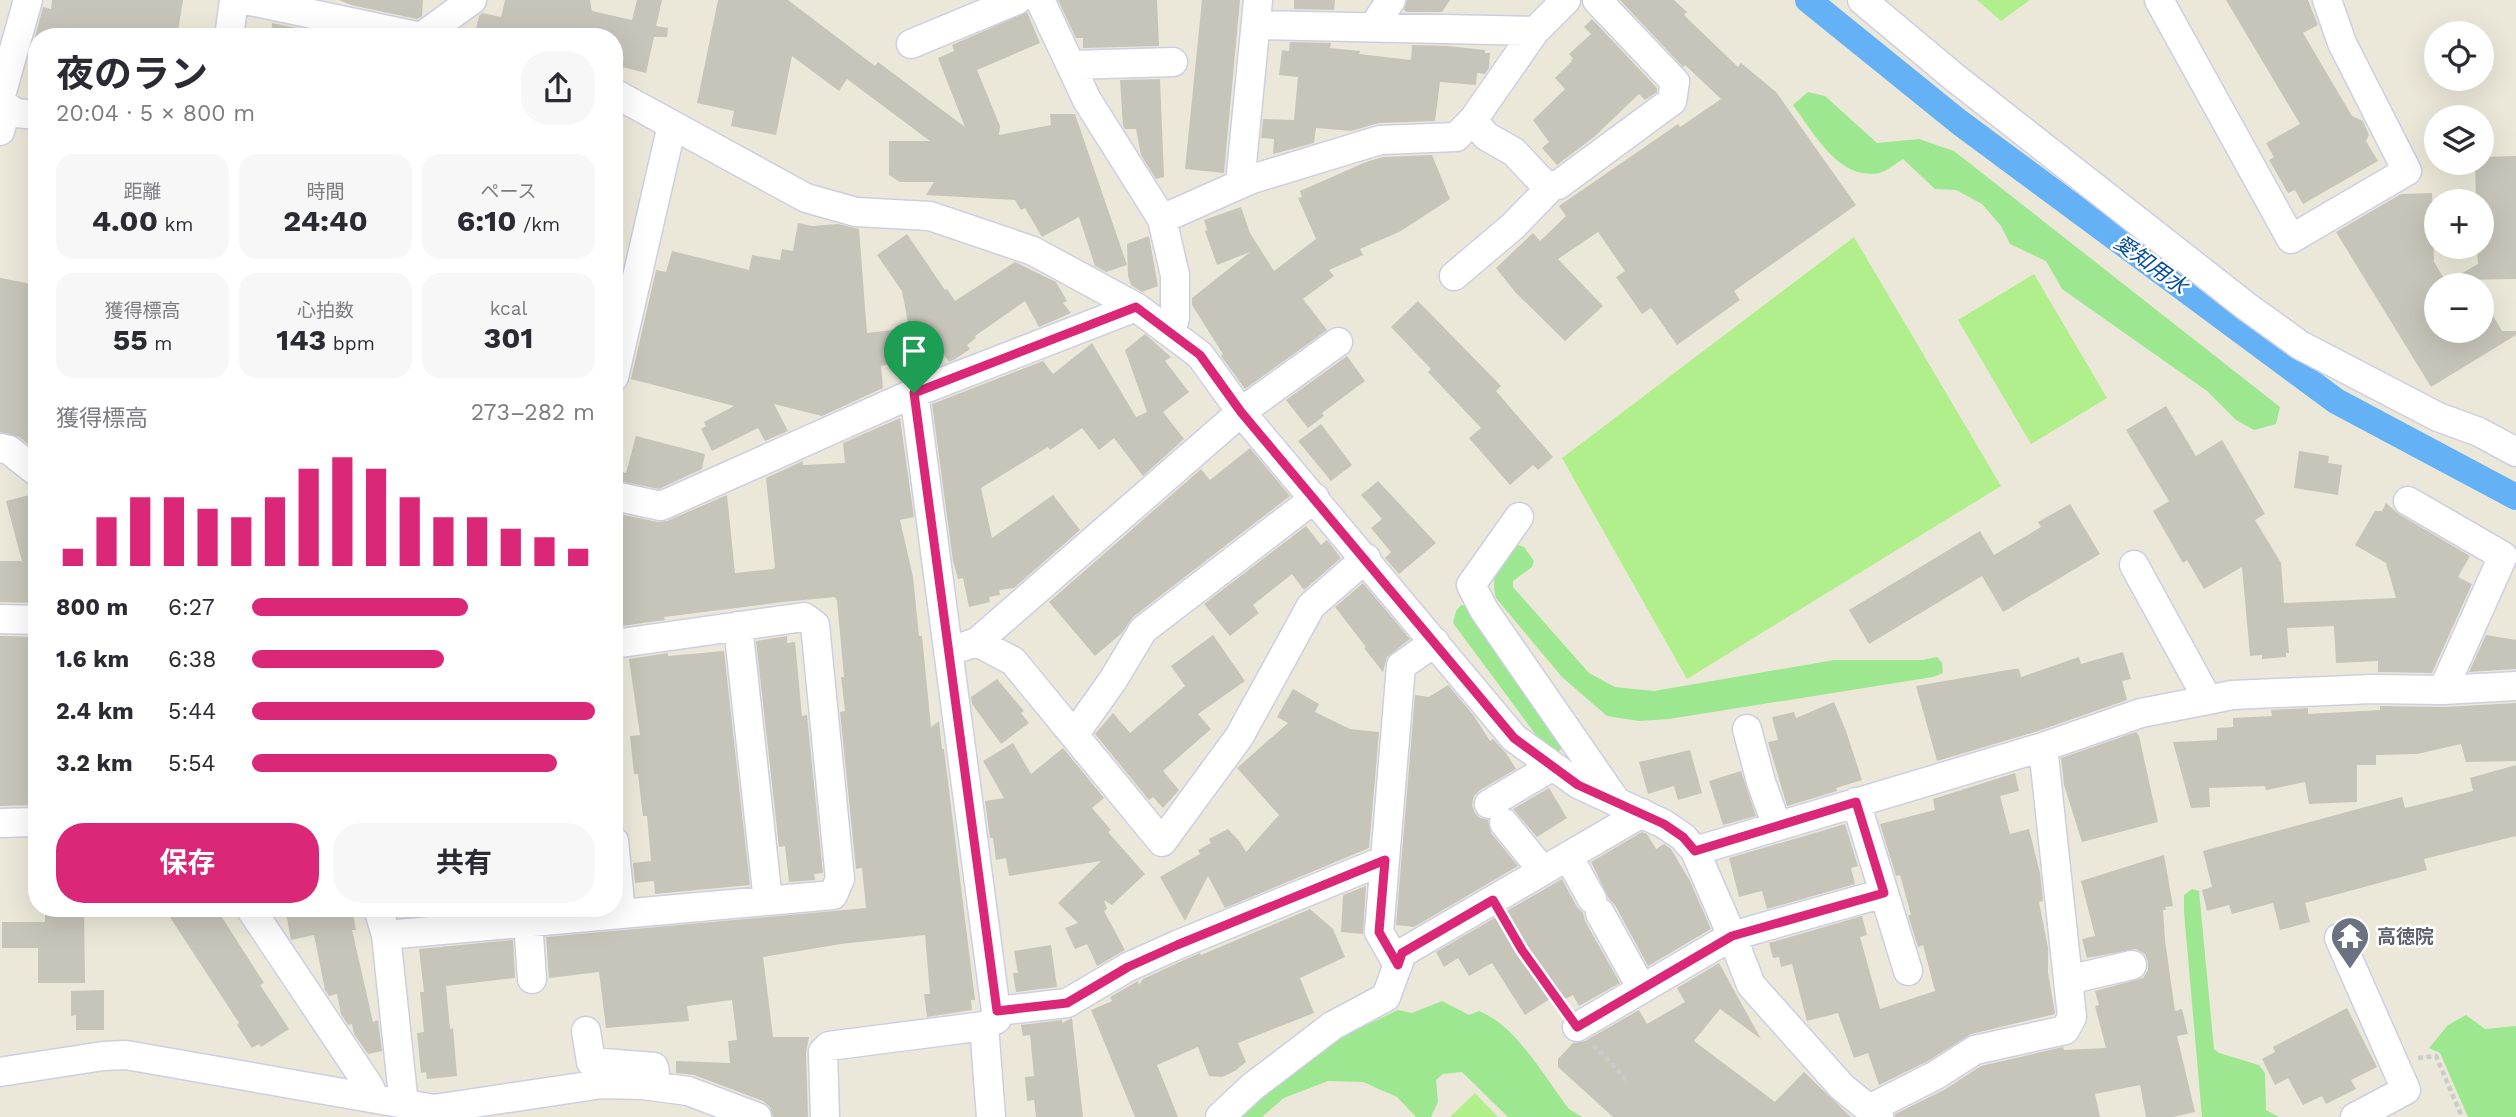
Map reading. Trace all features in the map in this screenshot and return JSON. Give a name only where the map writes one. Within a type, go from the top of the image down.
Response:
[{"type":"street","points":[[28,0],[2,110],[28,114]]},
{"type":"street","points":[[230,28],[234,0]]},
{"type":"street","points":[[246,0],[307,6],[388,28]]},
{"type":"street","points":[[433,28],[472,0]]},
{"type":"street","points":[[911,44],[1017,0]]},
{"type":"street","points":[[1040,0],[1087,100],[1162,219],[1175,275],[1175,317],[1171,333]]},
{"type":"street","points":[[1373,27],[1391,0]]},
{"type":"street","points":[[1162,219],[1240,184],[1380,140],[1456,137],[1473,120],[1535,31],[1566,0]]},
{"type":"street","points":[[1473,120],[1486,136],[1514,152],[1546,186],[1558,185],[1672,102],[1675,82],[1597,0]]},
{"type":"street","points":[[1862,0],[1954,77],[2246,306],[2300,345],[2438,417],[2479,432],[2516,452]]},
{"type":"street","points":[[2158,0],[2291,239],[2407,171],[2342,43],[2327,0]]},
{"type":"street","points":[[1240,184],[1257,13],[1373,27],[1535,31]]},
{"type":"street","points":[[1071,65],[1172,62]]},
{"type":"street","points":[[623,98],[806,198],[856,212],[930,216],[1033,251],[1136,307],[1200,355],[1241,412],[1514,738],[1578,785],[1642,813],[1683,837],[1695,851],[1751,985],[1842,1087],[1874,1113],[1975,1050],[2065,1030],[2072,1017],[2043,747]]},
{"type":"street","points":[[623,338],[672,125]]},
{"type":"street","points":[[1454,276],[1512,228],[1553,185]]},
{"type":"street","points":[[623,498],[661,506],[914,393],[1136,307]]},
{"type":"street","points":[[950,652],[977,642],[1241,412],[1338,342]]},
{"type":"street","points":[[914,393],[950,652],[990,1018],[992,1117]]},
{"type":"street","points":[[0,448],[9,450],[28,465]]},
{"type":"street","points":[[1074,735],[1143,631],[1315,498]]},
{"type":"street","points":[[2408,501],[2503,556],[2443,690]]},
{"type":"street","points":[[1519,517],[1471,584],[1483,610],[1616,801]]},
{"type":"street","points":[[977,642],[1013,661],[1162,842],[1240,737],[1311,606],[1366,558]]},
{"type":"street","points":[[2134,565],[2208,700]]},
{"type":"street","points":[[623,643],[804,617],[815,625],[840,879],[833,895],[623,913]]},
{"type":"street","points":[[0,619],[28,620]]},
{"type":"street","points":[[738,626],[768,901]]},
{"type":"street","points":[[1398,965],[1379,932],[1401,666],[1435,642]]},
{"type":"street","points":[[1695,851],[2043,747],[2141,713],[2232,695],[2372,688],[2443,690],[2516,686]]},
{"type":"street","points":[[1747,729],[1761,782],[1777,826]]},
{"type":"street","points":[[1543,871],[1497,814],[1553,766]]},
{"type":"street","points":[[1856,802],[1908,971]]},
{"type":"street","points":[[1220,1117],[1252,1087],[1332,1026],[1386,997],[1402,953],[1642,813]]},
{"type":"street","points":[[0,823],[28,822]]},
{"type":"street","points":[[1568,856],[1642,989]]},
{"type":"street","points":[[825,1117],[823,1052],[829,1046],[1067,1003],[1128,967],[1385,860]]},
{"type":"street","points":[[1577,1027],[1732,936],[1884,893]]},
{"type":"street","points":[[256,917],[374,1097]]},
{"type":"street","points":[[381,917],[387,935],[404,1105]]},
{"type":"street","points":[[387,935],[477,917],[528,921],[574,917]]},
{"type":"street","points":[[528,921],[532,978]]},
{"type":"street","points":[[2339,938],[2406,1090],[2355,1117]]},
{"type":"street","points":[[2068,980],[2132,965]]},
{"type":"street","points":[[586,1031],[591,1062],[654,1067],[657,1087]]},
{"type":"street","points":[[0,1072],[126,1055],[434,1109],[482,1109],[602,1084],[688,1091],[756,1117]]},
{"type":"path","points":[[1493,900],[1522,950],[1577,1027],[1627,1081]]},
{"type":"path","points":[[2393,1060],[2436,1056],[2462,1117]]},
{"type":"green space","points":[[1977,0],[2030,0],[2001,21]]},
{"type":"green space","points":[[1808,92],[1825,96],[1877,143],[1919,139],[1954,151],[2280,407],[2276,424],[2254,430],[2236,420],[2207,391],[2062,289],[2046,261],[2010,244],[2001,226],[1982,204],[1956,190],[1935,189],[1903,159],[1879,173],[1852,170],[1839,162],[1818,140],[1793,105]]},
{"type":"green space","points":[[1854,237],[2001,486],[1687,679],[1562,458]]},
{"type":"green space","points":[[2034,274],[2107,398],[2031,444],[1958,320]]},
{"type":"green space","points":[[1518,545],[1524,547],[1534,561],[1532,567],[1513,581],[1513,587],[1589,673],[1615,687],[1654,691],[1834,660],[1923,660],[1937,657],[1942,663],[1943,673],[1933,677],[1669,719],[1639,721],[1607,716],[1562,677],[1496,598],[1494,582],[1498,567],[1511,549]]},
{"type":"green space","points":[[1461,605],[1471,606],[1563,746],[1560,751],[1556,752],[1539,739],[1453,623],[1456,611]]},
{"type":"green space","points":[[2192,889],[2199,891],[2214,1049],[2259,1065],[2265,1073],[2266,1110],[2279,1117],[2202,1117],[2184,912],[2184,895]]},
{"type":"green space","points":[[1442,1001],[1469,1015],[1479,1011],[1506,1028],[1529,1054],[1569,1109],[1582,1117],[1508,1117],[1462,1072],[1443,1074],[1436,1080],[1438,1102],[1431,1117],[1416,1117],[1397,1097],[1363,1082],[1328,1081],[1284,1098],[1262,1117],[1240,1117],[1339,1038],[1398,1010],[1412,1013]]},
{"type":"green space","points":[[2466,1015],[2485,1029],[2516,1026],[2516,1117],[2468,1117],[2440,1053],[2429,1048],[2448,1025]]},
{"type":"green space","points":[[1475,1093],[1498,1117],[1450,1117]]},
{"type":"building","points":[[52,0],[183,0],[178,28],[37,28],[43,7],[51,9]]},
{"type":"building","points":[[339,0],[423,0],[422,16],[417,19]]},
{"type":"building","points":[[505,0],[590,0],[592,11],[632,20],[637,0],[662,0],[656,26],[668,28],[667,37],[654,37],[646,73],[623,67],[623,28],[476,28],[482,13],[501,17]]},
{"type":"building","points":[[718,0],[788,0],[875,66],[878,62],[965,127],[938,58],[954,51],[952,45],[1027,12],[1040,43],[977,70],[1000,126],[999,135],[1051,125],[1050,114],[1075,114],[1127,265],[1106,272],[1095,266],[1079,217],[1042,237],[1025,208],[1021,210],[1015,200],[926,195],[934,182],[900,182],[889,175],[889,141],[930,141],[847,79],[839,91],[792,56],[776,135],[731,126],[734,111],[697,103]]},
{"type":"building","points":[[1058,0],[1157,0],[1159,46],[1083,48],[1083,38],[1076,38]]},
{"type":"building","points":[[1202,0],[1240,0],[1224,173],[1185,169]]},
{"type":"building","points":[[1294,0],[1335,0],[1334,10],[1294,9]]},
{"type":"building","points":[[1407,0],[1450,0],[1442,12],[1407,12],[1404,10]]},
{"type":"building","points":[[1620,0],[1674,0],[1687,12],[1684,15],[1738,67],[1741,63],[1776,92],[1856,205],[1734,291],[1740,300],[1677,345],[1651,308],[1642,314],[1616,277],[1625,271],[1598,232],[1558,259],[1603,306],[1565,341],[1516,293],[1496,268],[1533,233],[1540,241],[1566,216],[1559,206],[1678,124],[1680,127],[1721,99],[1685,65],[1683,67]]},
{"type":"building","points":[[2226,0],[2308,0],[2318,25],[2303,33],[2352,116],[2363,121],[2369,135],[2366,141],[2378,161],[2303,204],[2295,190],[2288,193],[2269,160],[2274,157],[2266,143],[2300,124]]},
{"type":"building","points":[[1592,19],[1657,88],[1657,92],[1645,100],[1639,94],[1594,137],[1557,165],[1542,148],[1549,142],[1533,120],[1565,89],[1555,78],[1572,61],[1573,58],[1569,54],[1591,34],[1584,27]]},
{"type":"building","points":[[272,23],[297,28],[272,28]]},
{"type":"building","points":[[1290,42],[1331,43],[1330,48],[1411,60],[1412,45],[1485,50],[1485,53],[1490,53],[1489,68],[1485,74],[1477,73],[1476,85],[1440,82],[1435,121],[1379,123],[1351,131],[1316,128],[1314,143],[1273,154],[1274,139],[1261,138],[1263,119],[1294,120],[1298,77],[1279,75],[1282,50],[1289,51]]},
{"type":"building","points":[[1160,79],[1164,177],[1156,179],[1141,155],[1136,129],[1125,129],[1123,126],[1120,80]]},
{"type":"building","points":[[1432,155],[1450,199],[1401,231],[1360,249],[1363,255],[1329,270],[1334,276],[1303,299],[1327,330],[1245,389],[1221,356],[1223,354],[1192,305],[1192,298],[1250,252],[1217,265],[1204,220],[1241,207],[1250,233],[1274,271],[1316,239],[1298,198],[1302,197],[1300,191],[1383,157]]},
{"type":"building","points":[[2516,156],[2516,279],[2494,279],[2494,273],[2462,273],[2478,264],[2478,259],[2494,259],[2494,189],[2476,189],[2475,175],[2494,175],[2494,157]]},
{"type":"building","points":[[2424,193],[2424,259],[2434,259],[2441,273],[2424,273],[2424,343],[2494,343],[2494,317],[2502,331],[2516,331],[2516,335],[2431,387],[2336,232],[2401,194]]},
{"type":"building","points":[[798,223],[812,226],[838,224],[859,229],[867,333],[909,328],[902,291],[877,255],[907,234],[955,301],[1015,262],[1056,282],[1067,301],[1063,303],[1071,313],[1039,327],[1025,301],[975,336],[967,345],[970,349],[949,362],[942,352],[881,366],[883,388],[822,416],[774,404],[788,431],[765,441],[758,428],[712,451],[701,429],[706,426],[704,422],[734,406],[631,379],[656,270],[666,272],[672,251],[749,270],[752,255],[780,260],[782,249],[793,251]]},
{"type":"building","points":[[1149,236],[1158,286],[1142,292],[1131,285],[1128,276],[1127,244]]},
{"type":"building","points":[[0,278],[28,283],[28,444],[19,437],[0,432]]},
{"type":"building","points":[[1418,301],[1501,386],[1496,391],[1553,457],[1538,470],[1533,465],[1510,485],[1469,438],[1481,428],[1428,372],[1431,369],[1391,327]]},
{"type":"building","points":[[1145,334],[1171,357],[1165,361],[1189,392],[1163,412],[1184,439],[1143,476],[1114,438],[1099,450],[1082,428],[1050,450],[1048,447],[981,488],[992,538],[1053,495],[1080,530],[1014,588],[999,590],[1000,595],[989,597],[990,602],[969,607],[963,578],[958,579],[953,561],[932,404],[1043,361],[1053,374],[1092,343],[1136,417],[1147,412],[1125,350]]},
{"type":"building","points":[[1347,356],[1365,381],[1322,413],[1324,416],[1308,428],[1286,400]]},
{"type":"building","points":[[2166,406],[2196,456],[2222,440],[2265,514],[2255,520],[2281,563],[2284,603],[2396,598],[2386,563],[2355,545],[2375,511],[2382,511],[2386,503],[2400,515],[2470,556],[2458,577],[2472,584],[2432,673],[2378,672],[2378,661],[2336,663],[2334,626],[2287,628],[2289,653],[2286,653],[2286,657],[2262,659],[2262,655],[2250,656],[2242,567],[2204,589],[2187,560],[2183,563],[2153,511],[2169,501],[2126,430]]},
{"type":"building","points":[[900,418],[914,517],[900,520],[913,577],[919,636],[922,636],[931,727],[939,721],[944,749],[975,1000],[971,1000],[972,1010],[927,1017],[924,994],[930,994],[925,935],[841,944],[763,957],[773,1037],[809,1037],[806,1053],[808,1117],[773,1117],[770,1107],[763,1101],[694,1075],[676,1073],[676,1061],[730,1063],[728,1041],[737,1040],[732,1000],[687,1006],[689,1021],[606,1028],[599,972],[549,978],[546,937],[866,908],[862,868],[856,869],[840,712],[845,711],[841,677],[844,677],[835,597],[664,617],[665,620],[623,626],[623,515],[658,522],[667,521],[727,495],[735,573],[773,569],[775,567],[766,478],[803,461],[803,465],[845,463],[843,443]]},
{"type":"building","points":[[1321,424],[1352,465],[1331,481],[1298,441]]},
{"type":"building","points":[[636,436],[705,454],[702,469],[659,489],[623,482],[623,472],[626,473]]},
{"type":"building","points":[[1250,448],[1290,496],[1133,617],[1122,633],[1095,656],[1049,602],[1201,469],[1210,480]]},
{"type":"building","points":[[2299,451],[2329,456],[2328,463],[2342,465],[2338,495],[2294,488]]},
{"type":"building","points":[[1378,481],[1436,543],[1399,574],[1385,558],[1391,552],[1371,528],[1382,519],[1361,495]]},
{"type":"building","points":[[28,495],[28,603],[0,602],[0,561],[22,561],[6,501]]},
{"type":"building","points":[[2070,504],[2100,554],[2003,612],[1982,576],[1869,644],[1849,610],[1980,531],[1994,555],[2041,527],[2038,522]]},
{"type":"building","points":[[1306,526],[1321,545],[1327,540],[1341,558],[1304,590],[1292,574],[1253,605],[1259,613],[1230,636],[1204,604]]},
{"type":"building","points":[[1363,583],[1410,639],[1387,657],[1383,672],[1335,607]]},
{"type":"building","points":[[1213,635],[1245,681],[1198,714],[1211,729],[1163,771],[1179,790],[1163,808],[1153,797],[1149,800],[1095,734],[1113,713],[1130,733],[1185,686],[1171,666]]},
{"type":"building","points":[[2486,635],[2516,640],[2516,669],[2469,672]]},
{"type":"building","points":[[0,636],[28,637],[28,805],[0,806]]},
{"type":"building","points":[[787,636],[787,643],[795,642],[802,716],[807,715],[823,873],[814,874],[815,880],[789,882],[785,846],[779,847],[756,641]]},
{"type":"building","points":[[724,651],[750,885],[655,894],[654,881],[635,883],[633,863],[651,861],[647,816],[643,816],[638,774],[634,774],[630,736],[640,735],[629,659],[668,653],[668,656]]},
{"type":"building","points":[[2123,652],[2131,679],[2122,681],[2127,700],[2038,731],[1937,761],[1916,686],[2014,669],[2019,669],[2021,677],[2079,657],[2081,664]]},
{"type":"building","points":[[997,679],[1024,711],[1021,713],[1029,723],[1001,744],[972,704],[971,697]]},
{"type":"building","points":[[1448,685],[1474,716],[1490,741],[1493,739],[1506,753],[1516,769],[1480,790],[1474,796],[1472,805],[1480,818],[1488,820],[1491,833],[1518,866],[1414,927],[1396,925],[1415,695],[1429,697]]},
{"type":"building","points":[[1293,689],[1319,704],[1315,712],[1350,729],[1379,732],[1369,848],[1225,908],[1208,876],[1185,921],[1160,877],[1200,854],[1198,850],[1211,843],[1209,839],[1228,829],[1246,852],[1279,815],[1237,768],[1288,723],[1277,717]]},
{"type":"building","points":[[1834,702],[1862,780],[1836,788],[1837,791],[1787,806],[1768,742],[1778,740],[1772,717],[1794,712],[1796,718]]},
{"type":"building","points":[[2516,703],[2516,761],[2466,762],[2461,744],[2417,754],[2376,755],[2376,765],[2357,765],[2357,802],[2309,804],[2305,782],[2266,790],[2265,786],[2209,788],[2210,807],[2191,808],[2173,742],[2217,740],[2217,728],[2233,727],[2233,718],[2272,716],[2271,710],[2308,708],[2308,714],[2380,710],[2380,706],[2444,707]]},
{"type":"building","points":[[2136,732],[2158,822],[2082,842],[2064,785],[2061,758]]},
{"type":"building","points":[[1013,743],[1031,774],[1063,748],[1104,798],[1092,808],[1111,830],[1108,832],[1145,874],[1112,905],[1104,900],[1107,909],[1104,911],[1125,950],[1097,966],[1087,944],[1075,949],[1065,928],[1078,923],[1058,903],[1101,861],[1009,876],[1006,858],[996,860],[985,801],[1004,798],[983,761]]},
{"type":"building","points":[[1690,750],[1702,793],[1678,800],[1674,786],[1648,794],[1639,762]]},
{"type":"building","points":[[2516,765],[2516,836],[2424,859],[2427,870],[2305,903],[2310,922],[2280,930],[2273,903],[2232,914],[2229,905],[2207,911],[2202,890],[2212,887],[2203,851],[2402,797],[2405,808],[2473,791],[2470,778]]},
{"type":"building","points":[[1741,771],[1756,816],[1723,825],[1709,781]]},
{"type":"building","points":[[2015,773],[2019,791],[2000,796],[2010,834],[2029,829],[2040,873],[2043,901],[2039,902],[2048,948],[2048,972],[2055,1014],[1971,1034],[1928,1061],[1879,1085],[1868,1053],[1854,1058],[1838,1013],[1807,1021],[1792,964],[1781,967],[1779,957],[1773,958],[1769,943],[1862,916],[1867,935],[1860,937],[1880,1009],[1935,991],[1923,945],[1918,947],[1908,915],[1911,915],[1900,875],[1896,876],[1880,824],[1935,810],[1933,799]]},
{"type":"building","points":[[1549,788],[1567,818],[1537,837],[1513,809]]},
{"type":"building","points":[[1845,824],[1858,866],[1851,868],[1855,884],[1767,909],[1762,891],[1739,897],[1729,858]]},
{"type":"building","points":[[1642,832],[1647,834],[1656,849],[1664,844],[1671,849],[1690,881],[1711,929],[1648,966],[1591,862]]},
{"type":"building","points":[[2164,855],[2173,906],[2163,910],[2165,940],[2175,1011],[2182,1009],[2188,1034],[2177,1036],[2195,1112],[2173,1117],[2146,1117],[2140,1085],[2095,1094],[2100,1117],[1895,1117],[1895,1114],[1944,1090],[1981,1066],[2063,1047],[2064,1050],[2106,1048],[2095,1006],[2099,1005],[2095,991],[2143,978],[2148,970],[2148,962],[2145,954],[2136,949],[2087,958],[2082,939],[2095,936],[2081,881]]},
{"type":"building","points":[[1562,879],[1620,983],[1579,1006],[1573,995],[1563,1000],[1559,993],[1525,1015],[1492,963],[1469,976],[1458,958],[1444,967],[1436,952]]},
{"type":"building","points":[[1366,886],[1363,934],[1341,932],[1343,895]]},
{"type":"building","points":[[1310,909],[1333,929],[1345,957],[1300,978],[1314,1013],[1238,1043],[1246,1062],[1222,1077],[1209,1076],[1198,1047],[1157,1065],[1178,1117],[1135,1117],[1091,1010],[1112,1001],[1110,997],[1138,981],[1139,985],[1143,979],[1184,960]]},
{"type":"building","points":[[45,917],[84,917],[85,983],[38,983],[38,948],[2,948],[2,922],[45,922]]},
{"type":"building","points":[[170,917],[222,917],[264,983],[260,985],[289,1029],[261,1047],[259,1044],[252,1048],[237,1025],[239,1023]]},
{"type":"building","points":[[287,917],[354,917],[356,930],[352,930],[373,1022],[378,1020],[382,1051],[368,1054],[354,1034],[352,1024],[348,1025],[341,1014],[337,994],[329,996],[325,990],[314,935],[291,940]]},
{"type":"building","points":[[513,940],[515,978],[446,986],[457,1076],[427,1079],[426,1072],[421,1073],[417,1033],[424,1032],[420,992],[424,992],[419,949]]},
{"type":"building","points":[[1051,945],[1057,987],[1016,992],[1013,973],[1018,973],[1014,951]]},
{"type":"building","points":[[1719,963],[1761,1039],[1720,1009],[1694,1041],[1775,1102],[1804,1072],[1851,1117],[1613,1117],[1558,1067],[1558,1059],[1573,1043],[1585,1041],[1639,1010],[1647,1024],[1685,1002],[1677,988]]},
{"type":"building","points":[[104,990],[104,1030],[76,1030],[76,1015],[71,1016],[71,991]]},
{"type":"building","points":[[2347,1008],[2377,1067],[2351,1080],[2356,1089],[2326,1104],[2322,1096],[2303,1105],[2288,1078],[2275,1085],[2262,1059],[2275,1052],[2273,1047]]},
{"type":"building","points":[[1072,1018],[1083,1117],[1036,1117],[1034,1100],[1027,1101],[1025,1077],[1034,1076],[1030,1035],[1023,1036],[1021,1025],[1062,1020],[1062,1023]]},
{"type":"waterway","name":"愛知用水","points":[[1808,0],[1959,122],[2336,401],[2516,497]]},
{"type":"place","name":"高徳院","points":[[2350,970]]},
{"type":"route","points":[[1136,307],[1200,355],[1241,412],[1514,738],[1578,785],[1664,824],[1683,837],[1695,851],[1856,802],[1884,893],[1732,936],[1577,1027],[1522,950],[1493,900],[1402,953],[1398,965],[1379,932],[1385,860],[1128,967],[1067,1003],[997,1011],[914,393],[1136,307]]}]
